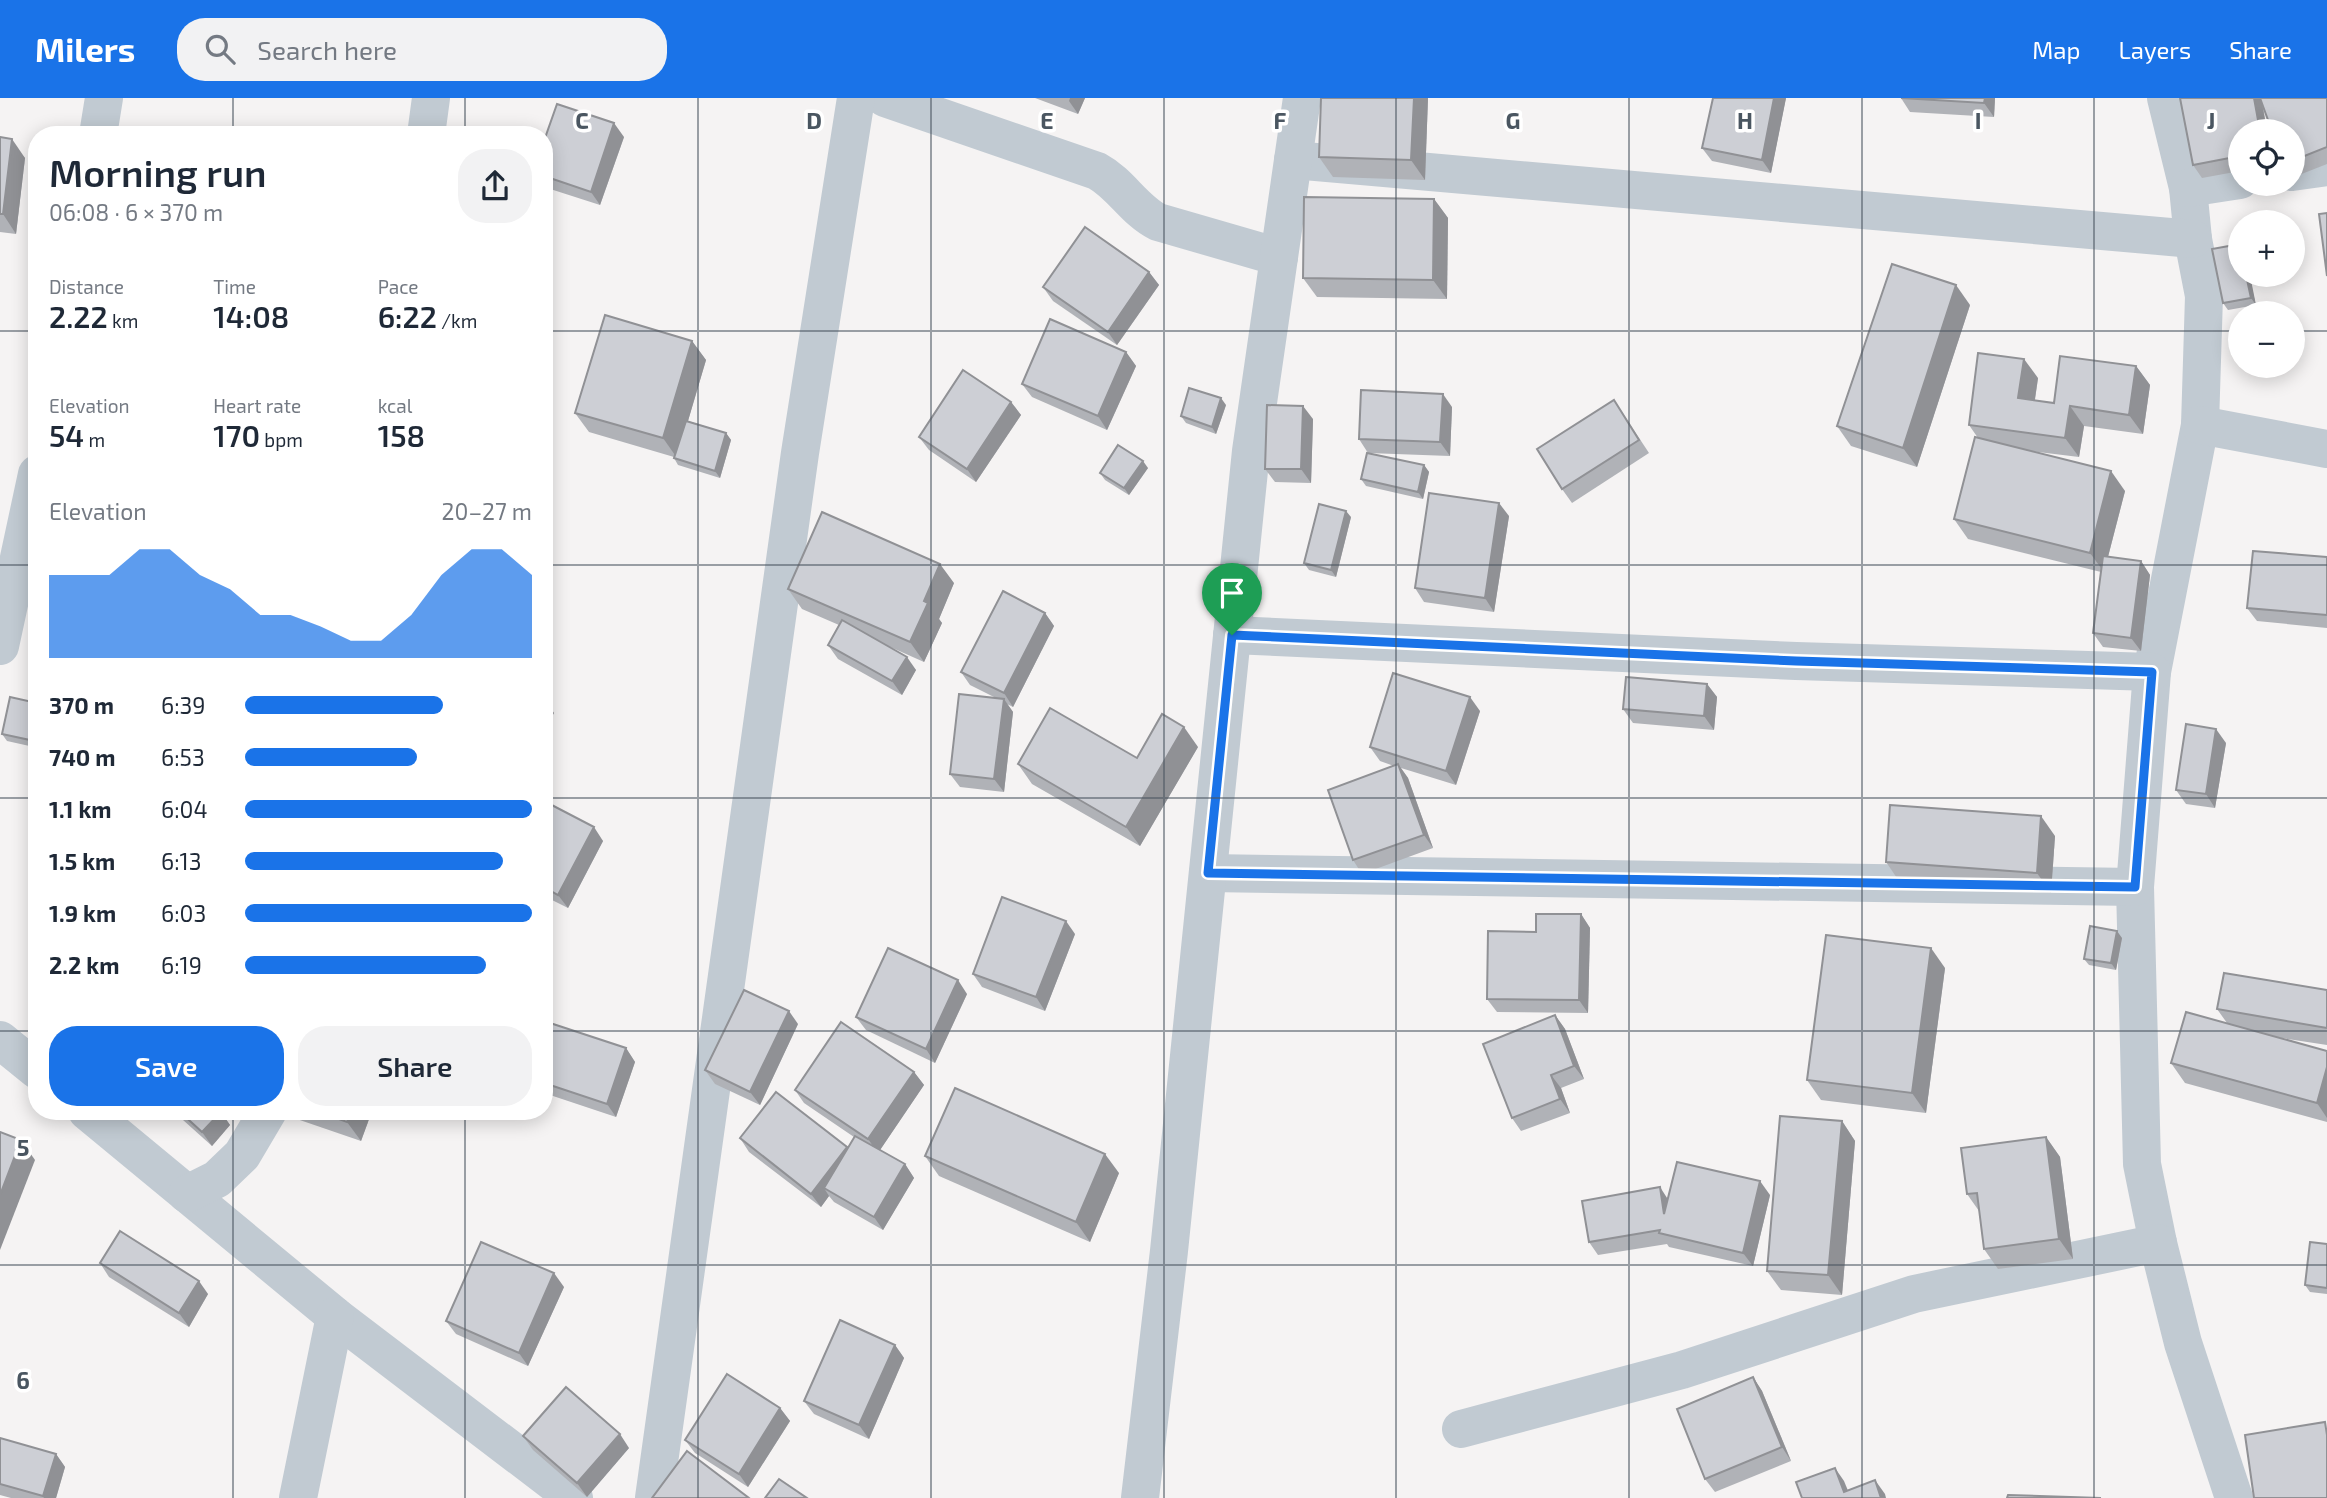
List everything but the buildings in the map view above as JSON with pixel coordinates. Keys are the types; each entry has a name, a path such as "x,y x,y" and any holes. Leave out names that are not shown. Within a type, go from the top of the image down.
{"street":[{"path":"99,126 104,98"},
{"path":"427,126 431,98"},
{"path":"654,1498 800,453 856,98"},
{"path":"885,98 1097,171 1111,179 1146,216 1158,222 1279,257"},
{"path":"1140,1498 1169,1251 1251,451 1302,98"},
{"path":"2166,98 2188,188 2193,239 2204,296 2200,425 2152,672 2135,887 2142,1164 2183,1343 2234,1498"},
{"path":"1293,160 2193,239"},
{"path":"2305,171 2327,167"},
{"path":"2188,188 2228,182"},
{"path":"2200,425 2327,449"},
{"path":"0,646 28,516"},
{"path":"1232,635 1796,661 2152,672"},
{"path":"1208,873 2135,887"},
{"path":"0,1040 28,1063"},
{"path":"98,1120 335,1316 574,1498"},
{"path":"187,1194 217,1179 242,1155 263,1120"},
{"path":"1461,1429 1682,1370 1914,1294 2158,1243"},
{"path":"298,1498 335,1316"}],"route":[{"path":"1232,635 1796,661 2152,672 2135,887 1208,873 1232,635"}]}
